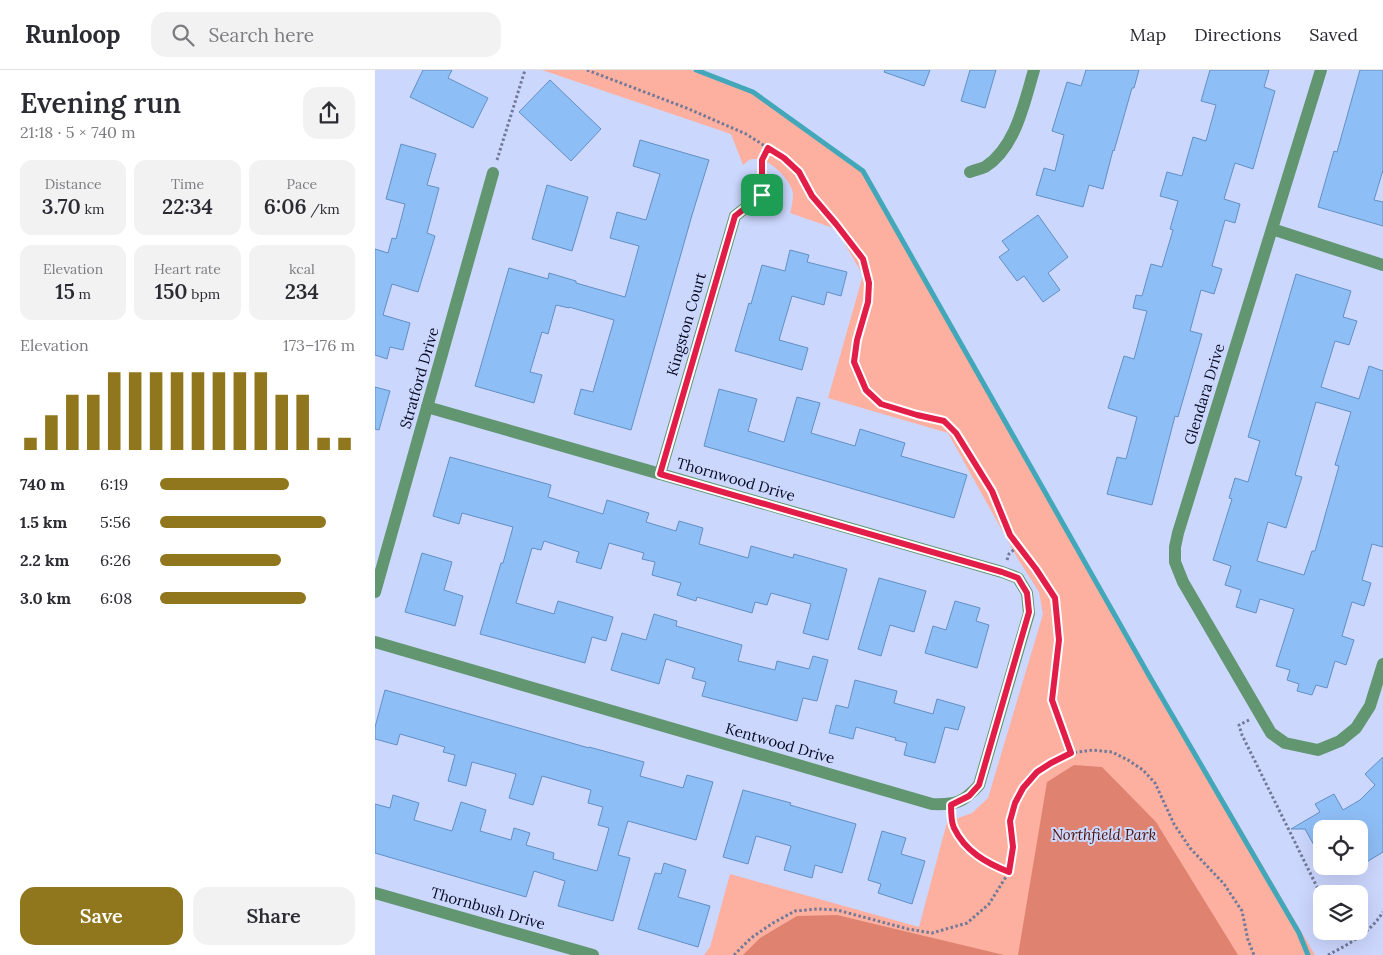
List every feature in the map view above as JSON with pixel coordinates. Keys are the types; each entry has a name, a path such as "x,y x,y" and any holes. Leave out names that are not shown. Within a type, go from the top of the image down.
{"street":[{"path":"970,172 985,167 1010,140 1019,121 1034,70"},
{"name":"Glendara Drive","path":"1321,70 1175,546 1175,562 1183,582 1271,733 1285,743 1318,750 1340,742 1356,728 1370,706 1383,664"},
{"name":"Stratford Drive","path":"375,592 493,173"},
{"name":"Kingston Court","path":"660,474 735,216 762,195"},
{"path":"1272,229 1383,265"},
{"name":"Thornwood Drive","path":"427,407 1018,578 1027,593 1029,612 979,785 969,796 951,805"},
{"name":"Kentwood Drive","path":"375,642 932,804 951,805"},
{"name":"Thornbush Drive","path":"375,893 593,955"}],"path":[{"path":"493,173 525,70"},
{"path":"587,70 689,109 746,134 784,158 799,172 812,196 863,259 869,283 868,302 857,340 854,362 866,390 881,404 944,421 956,433 992,491 1010,535 1055,598 1059,640 1052,700 1071,753"},
{"path":"762,195 762,160 768,148"},
{"path":"1260,713 1239,725 1242,735 1317,885"},
{"path":"734,955 751,938 795,911 837,910 932,934 967,923 989,904 1009,872 1013,847 1010,821 1015,803 1023,788 1037,772 1051,763 1071,753 1093,750 1111,752 1127,760 1143,770 1155,783 1174,824 1190,848 1224,884 1242,911 1247,940 1255,955"},
{"path":"951,805 953,827 963,842 975,854 993,866 1009,872"},
{"path":"1368,929 1383,912"},
{"path":"1327,955 1356,940"}],"green space":[{"name":"Northfield Park","path":"542,70 691,70 753,92 863,171 1063,525 1315,955 704,955 710,947 730,874 919,927 947,822 972,813 988,798 1043,614 1039,592 1018,559 948,433 828,398 863,275 836,229 790,213 793,193 782,174 770,164 756,159 749,160 743,165 731,134"},
{"path":"1074,765 1102,767 1156,822 1238,955 1018,955 1047,782"},
{"path":"837,915 1004,955 743,955 760,938 797,916"}],"building":[{"path":"423,70 452,70 448,78 488,98 473,128 410,97"},
{"path":"885,70 930,70 924,86 884,72"},
{"path":"970,70 996,70 985,108 961,101"},
{"path":"1086,70 1139,70 1113,150 1103,189 1089,185 1083,207 1036,195 1044,168 1055,171 1064,135 1052,131 1067,82 1081,86"},
{"path":"1210,70 1269,70 1264,87 1275,91 1253,169 1235,163 1224,199 1240,204 1235,223 1225,220 1212,266 1222,269 1214,294 1201,290 1190,331 1202,334 1178,417 1175,416 1152,505 1107,494 1117,457 1126,459 1137,417 1108,408 1124,356 1134,359 1147,311 1133,308 1136,295 1142,296 1151,264 1162,267 1173,230 1170,229 1178,201 1160,196 1167,172 1182,176 1193,137 1206,141 1216,105 1201,101"},
{"path":"1360,70 1383,70 1383,170 1374,200 1383,202 1383,226 1318,207 1334,151 1337,152"},
{"path":"550,80 601,129 571,161 519,112"},
{"path":"640,140 709,160 631,430 574,414 581,389 593,392 614,320 569,307 556,305 548,334 542,332 530,372 542,375 534,403 475,386 509,268 548,279 549,273 625,297 639,246 610,238 617,212 646,220 660,174 633,166"},
{"path":"401,144 436,154 427,185 439,188 427,233 435,236 418,292 392,284 383,315 410,323 403,350 390,347 387,359 375,355 375,249 388,253 392,238 396,239 405,204 386,199"},
{"path":"547,185 588,197 572,251 532,239"},
{"path":"1038,215 1068,257 1048,273 1060,290 1043,302 1024,276 1017,281 999,257 1009,250 1002,241"},
{"path":"790,250 809,255 807,262 847,272 841,296 827,292 824,305 792,296 779,340 808,348 802,370 735,351 762,265 785,271"},
{"path":"1296,274 1351,291 1343,317 1357,321 1349,345 1335,341 1321,387 1359,399 1369,366 1383,371 1383,547 1372,544 1362,580 1371,583 1364,606 1352,602 1342,636 1354,640 1346,665 1335,661 1327,688 1316,685 1312,695 1297,691 1299,684 1287,680 1290,670 1276,666 1294,609 1260,599 1256,613 1236,607 1241,590 1225,585 1231,566 1213,560 1232,499 1229,498 1235,478 1248,482 1260,441 1248,437","holes":["1316,402 1351,412 1335,465 1339,466 1315,551 1312,551 1304,575 1257,561 1268,522 1286,528 1302,477 1295,475"]},
{"path":"375,387 390,391 379,430 375,429"},
{"path":"719,389 757,399 748,431 784,442 797,397 820,403 811,433 855,446 860,429 905,443 901,456 967,475 954,518 704,446"},
{"path":"450,457 551,485 548,497 603,514 607,500 649,513 646,522 676,531 679,521 703,528 699,544 748,558 751,546 793,558 794,554 847,569 828,640 803,633 811,604 771,593 767,605 755,602 752,613 697,597 696,601 677,595 681,583 652,575 655,562 642,559 644,553 609,543 601,569 576,562 579,552 544,541 541,550 532,548 516,603 554,614 558,601 613,617 606,641 592,637 585,663 480,634 513,527 462,513 459,524 433,516"},
{"path":"422,553 452,562 444,590 463,596 455,626 405,612"},
{"path":"879,578 926,591 914,632 890,625 881,656 858,649"},
{"path":"955,601 980,608 976,621 989,625 977,668 925,653 933,626 946,630"},
{"path":"654,614 677,621 676,626 742,645 738,661 775,670 777,661 809,669 813,656 828,660 817,701 803,698 797,721 702,696 706,682 692,678 695,668 666,659 659,684 611,670 622,633 646,640"},
{"path":"855,680 897,691 894,703 933,714 937,699 965,707 958,730 945,727 935,763 904,755 907,743 895,740 896,738 856,727 853,739 829,733 836,705 848,708"},
{"path":"385,690 644,762 640,776 683,788 687,775 713,782 696,840 628,821 618,855 630,858 613,921 558,906 565,881 534,871 526,897 375,853 375,804 390,808 393,795 419,803 414,820 452,831 461,802 486,810 480,831 511,840 514,828 530,833 526,845 554,853 553,859 597,871 609,828 598,825 603,807 588,803 591,790 542,776 533,805 509,798 516,774 472,762 466,786 448,781 455,755 443,752 445,747 400,734 397,745 375,739 375,727"},
{"path":"1383,757 1383,852 1368,861 1368,820 1313,820 1313,844 1305,829 1291,829 1320,812 1315,804 1334,794 1343,810 1360,800 1375,785 1365,774"},
{"path":"743,790 856,824 842,873 815,865 812,878 784,870 791,846 756,836 748,864 723,857"},
{"path":"882,831 906,838 901,854 925,861 912,904 878,893 881,884 868,880"},
{"path":"664,863 686,870 678,897 710,906 698,947 638,929 655,873 661,874"}],"waterway":[{"path":"696,70 753,92 863,171 1151,679 1299,933 1308,955"}],"route":[{"path":"768,148 784,158 799,172 812,196 863,259 869,283 868,302 857,340 854,362 866,390 881,404 944,421 956,433 992,491 1010,535 1055,598 1059,640 1052,700 1071,753 1037,772 1023,788 1015,803 1010,821 1013,847 1009,872 993,866 975,854 963,842 953,827 951,805 969,796 979,785 1029,612 1027,593 1018,578 660,474 735,216 762,195 762,160 768,148"}]}
